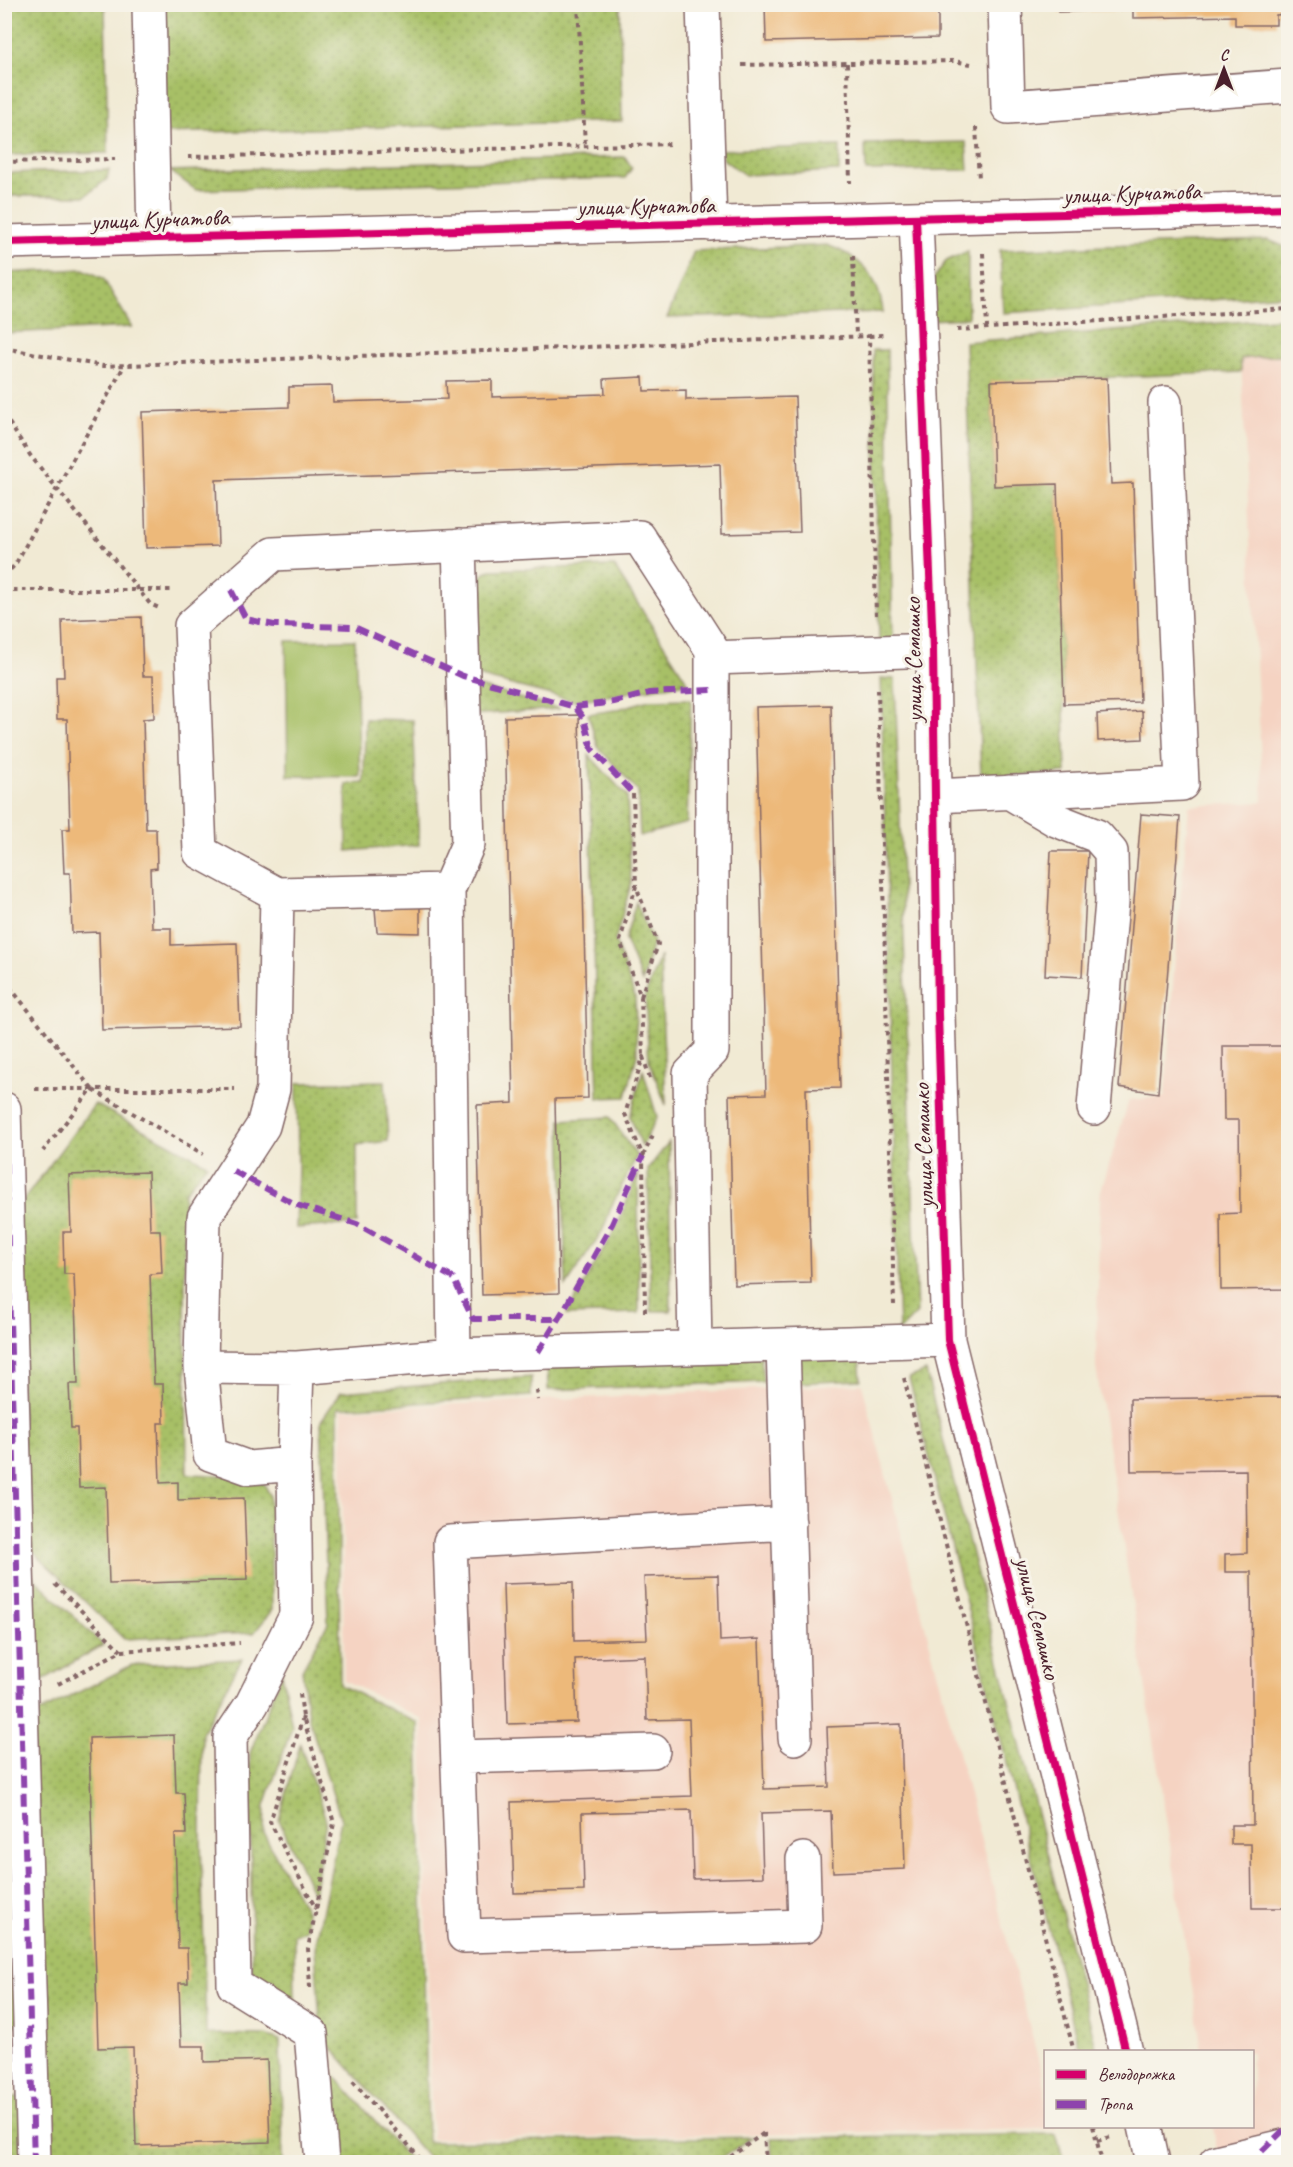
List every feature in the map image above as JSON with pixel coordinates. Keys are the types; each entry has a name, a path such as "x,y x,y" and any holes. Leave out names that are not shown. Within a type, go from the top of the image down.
{"street":[{"path":"149,4 154,238"},
{"path":"703,4 710,224"},
{"path":"1005,4 1008,107 1288,86"},
{"name":"улица Курчатова","path":"4,242 1288,208"},
{"name":"улица Семашко","path":"916,218 933,650 938,1014 948,1341 1125,2050"},
{"path":"935,796 1182,784 1165,403"},
{"path":"448,890 277,894 200,852 191,626 273,554 639,537 712,650 712,1052 690,1074 695,1347"},
{"path":"454,1355 448,890 468,844 459,545"},
{"path":"712,658 933,650"},
{"path":"1009,792 1056,820 1097,836 1111,852 1112,902 1094,1108"},
{"path":"277,894 273,1089 263,1126 204,1216 201,1367 210,1454 249,1468 294,1464"},
{"path":"15,1099 17,1546 34,2163"},
{"path":"201,1367 297,1368 454,1355 948,1341"},
{"path":"783,1346 795,1738"},
{"path":"297,1368 294,1464 296,1616 252,1704 230,1737 234,1985 311,2032 322,2163"},
{"path":"789,1523 450,1542 464,1936 804,1926 803,1859"},
{"path":"458,1757 653,1751"},
{"path":"1145,2128 1154,2163"},
{"path":"1216,2163 1288,2145"}],"path":[{"path":"578,4 585,146"},
{"path":"847,63 856,336"},
{"path":"976,122 987,327"},
{"path":"4,162 708,143"},
{"path":"4,348 103,366 869,336 1288,309"},
{"path":"869,336 895,1342 1073,2050"},
{"path":"4,576 15,565 124,365"},
{"path":"4,415 30,455 150,604 191,626"},
{"path":"4,590 231,590"},
{"path":"633,794 636,886 620,941 641,997 643,1057 653,1086"},
{"path":"636,886 658,944 641,997"},
{"path":"4,980 92,1089 233,1172"},
{"path":"643,1057 625,1114 643,1156 646,1349"},
{"path":"42,1152 92,1089"},
{"path":"15,1099 92,1089 273,1089"},
{"path":"643,1156 658,1125"},
{"path":"17,1546 122,1651"},
{"path":"21,1703 122,1651 283,1643"},
{"path":"300,1693 303,1717 334,1823 308,1948 311,2032 423,2163"},
{"path":"303,1717 270,1822 316,1910"},
{"path":"1093,2128 1102,2163"},
{"path":"723,2163 764,2133 766,2163"}],"shaded area":[{"path":"1288,354 1288,2162 1219,2162 1213,2128 1254,2128 1254,2050 1202,2050 1096,1367 1100,1194 1129,1100 1165,1097 1189,806 1263,802 1241,359"},
{"path":"862,1384 1044,2082 1044,2128 1057,2129 432,2139 422,1719 344,1680 342,1410"}],"green space":[{"path":"4,5 105,5 108,153 5,155"},
{"path":"161,5 620,5 622,121 164,133"},
{"path":"966,142 968,170 866,171 865,144"},
{"path":"840,146 839,171 745,175 724,160 720,150"},
{"path":"625,157 632,168 625,178 196,190 170,171"},
{"path":"109,170 107,179 85,196 5,196 5,173"},
{"path":"1268,240 1288,248 1288,295 1003,313 1000,250"},
{"path":"827,245 849,255 866,269 877,288 883,312 667,318 694,251"},
{"path":"968,251 968,318 928,320 932,281 946,261"},
{"path":"83,269 103,278 132,327 5,333 5,273"},
{"path":"1288,318 1288,354 1241,359 1241,372 991,382 994,486 1057,484 1066,773 981,777 965,342"},
{"path":"873,350 887,350 893,641 879,641"},
{"path":"614,566 688,683 575,701 469,674 475,580 490,570"},
{"path":"355,640 360,777 288,776 286,641"},
{"path":"881,678 895,679 917,1313 899,1331"},
{"path":"469,684 560,709 470,715"},
{"path":"691,699 687,823 640,836 638,791 598,747 588,714 615,710 649,700"},
{"path":"365,719 413,720 419,845 347,851 346,784 364,783"},
{"path":"589,755 627,796 631,884 615,941 635,997 637,1055 626,1097 598,1098"},
{"path":"636,902 653,942 642,982 625,940"},
{"path":"660,956 666,1105 649,1061 645,996"},
{"path":"643,1070 657,1117 642,1146 630,1117"},
{"path":"385,1081 388,1141 357,1145 357,1224 296,1228 297,1083"},
{"path":"95,1104 207,1164 184,1193 187,1474 246,1476 262,1480 270,1495 272,1610 254,1633 124,1639 25,1544 17,1209"},
{"path":"610,1117 637,1156 612,1205 603,1230 566,1286 561,1120"},
{"path":"669,1142 671,1311 651,1311 648,1169"},
{"path":"638,1173 639,1313 566,1315 617,1226"},
{"path":"859,1354 861,1380 795,1383 795,1356"},
{"path":"761,1356 763,1382 548,1390 547,1362"},
{"path":"926,1371 1097,2050 1080,2050 909,1378"},
{"path":"531,1377 531,1396 338,1408 340,1685 418,1723 428,2142 753,2137 715,2162 432,2162 321,2036 315,1948 341,1820 308,1716 302,1670 328,1623 321,1421 341,1392"},
{"path":"25,1569 103,1645 31,1687"},
{"path":"242,1659 202,1733 201,1839 206,2034 265,2035 280,2040 283,2162 45,2162 32,1716 132,1665"},
{"path":"282,1673 292,1727 265,1805 264,1834 306,1911 306,1930 294,1935 295,1999 252,1977 250,1753"},
{"path":"300,1744 326,1820 314,1896 279,1820"},
{"path":"4,1884 21,1884 25,2025 5,2025"},
{"path":"324,2064 412,2162 331,2162"},
{"path":"4,2097 26,2097 29,2162 5,2162"},
{"path":"1056,2134 1064,2162 772,2162 771,2138"}],"building":[{"path":"765,4 938,4 938,38 766,42"},
{"path":"1057,4 1288,4 1288,14 1276,15 1276,25 1235,25 1235,16 1133,18 1133,10 1058,12"},
{"path":"643,377 644,391 686,390 686,400 795,397 800,532 722,534 720,464 216,480 218,546 146,548 142,412 289,407 289,387 332,386 333,402 447,399 446,381 492,380 492,397 605,394 604,379"},
{"path":"1107,378 1111,484 1133,483 1140,702 1064,704 1057,484 994,486 991,381"},
{"path":"141,617 143,676 153,676 154,718 143,719 146,829 156,829 157,868 150,869 152,928 171,928 171,945 237,943 240,1026 102,1030 99,932 72,933 70,873 64,873 62,829 70,829 67,719 57,719 56,677 64,677 62,620"},
{"path":"831,705 840,1088 806,1089 811,1283 734,1285 729,1095 766,1094 756,707"},
{"path":"1142,711 1143,739 1098,741 1097,714"},
{"path":"579,715 588,1098 555,1099 559,1293 482,1295 477,1105 513,1103 505,717"},
{"path":"1141,814 1180,817 1158,1093 1119,1087"},
{"path":"1051,851 1088,851 1082,977 1045,975"},
{"path":"420,896 420,933 377,932 374,897"},
{"path":"1223,1046 1288,1046 1288,1289 1221,1290 1220,1214 1240,1213 1239,1120 1224,1120"},
{"path":"148,1172 150,1230 160,1230 162,1273 150,1274 154,1384 163,1384 164,1423 158,1423 160,1483 178,1482 178,1500 244,1498 247,1580 109,1584 106,1487 79,1488 77,1428 71,1428 69,1384 78,1384 74,1274 64,1274 63,1232 71,1232 69,1175"},
{"path":"1288,1397 1288,1908 1252,1908 1251,1844 1231,1844 1231,1825 1253,1825 1251,1572 1225,1572 1225,1554 1247,1553 1246,1470 1131,1471 1130,1399"},
{"path":"718,1575 720,1641 759,1639 764,1789 829,1787 827,1727 901,1724 905,1869 833,1872 831,1811 761,1813 763,1877 693,1879 691,1810 582,1813 584,1891 514,1893 511,1802 692,1796 689,1719 647,1720 645,1656 575,1659 577,1722 507,1724 503,1584 573,1582 574,1641 647,1639 644,1577"},
{"path":"174,1735 176,1793 184,1793 186,1834 175,1834 178,1948 187,1948 188,1983 179,1983 181,2046 204,2046 204,2062 267,2060 270,2142 136,2146 133,2047 98,2048 89,1738"}],"marked path":[{"path":"231,590 246,619 274,625 354,627 463,676 575,707 584,719 592,749 633,794"},
{"path":"575,707 614,702 649,693 712,690"},
{"path":"4,1109 34,2162"},
{"path":"538,1352 612,1224 643,1156"},
{"path":"233,1171 297,1205 357,1224 453,1278 473,1319 559,1319"},
{"path":"1262,2151 1288,2126"}],"cycle path":[{"path":"4,242 1288,208"},
{"path":"916,218 933,650 938,1014 948,1340 1126,2050"}]}
